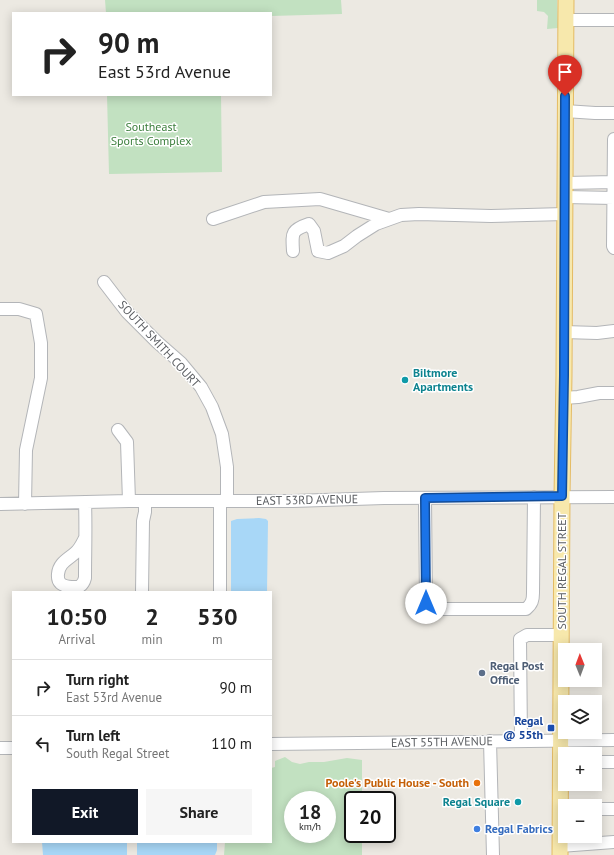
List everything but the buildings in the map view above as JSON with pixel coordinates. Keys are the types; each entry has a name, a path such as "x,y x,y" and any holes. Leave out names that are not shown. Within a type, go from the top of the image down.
{"main road":[{"name":"SOUTH REGAL STREET","path":"562,747 566,0"}],"street":[{"path":"566,20 614,20"},
{"path":"565,110 614,113"},
{"path":"614,139 614,248"},
{"path":"565,190 613,183"},
{"path":"565,190 614,198"},
{"path":"213,219 264,202 320,198 389,219"},
{"path":"293,251 292,236 297,228 309,224 314,231 318,251 328,253 344,246 376,224 402,215 491,216 564,214"},
{"name":"SOUTH SMITH COURT","path":"104,282 128,312 157,342 181,363 201,387 212,408 222,434 227,467 223,501 220,591"},
{"path":"0,309 19,308 36,314 41,343 41,378 26,450 25,504"},
{"path":"564,332 597,333 614,331"},
{"path":"563,398 599,393 614,393"},
{"path":"118,430 127,442 129,501"},
{"name":"EAST 53RD AVENUE","path":"0,504 562,496 614,497"},
{"path":"425,498 426,603 428,607 431,609 518,609 530,606 533,599 534,497"},
{"path":"142,591 143,521 145,501"},
{"path":"84,502 85,538"},
{"path":"520,741 520,639 527,635 562,635"},
{"name":"EAST 55TH AVENUE","path":"272,744 614,740"},
{"path":"490,741 493,855"},
{"path":"0,748 12,748"},
{"path":"602,762 614,762"},
{"path":"602,809 614,809"},
{"path":"560,851 614,842"}],"green space":[{"path":"105,0 341,0 342,14 272,16 272,12 106,12"},
{"path":"537,0 557,0 558,28 547,29 548,16 544,12 537,11"},
{"name":"Southeast Sports Complex","path":"107,96 221,96 222,172 109,174"},
{"path":"285,757 292,762 300,764 347,758 362,760 362,791 344,791 344,843 362,843 362,855 224,855 225,843 272,843 272,768 275,767 275,761"}],"water":[{"path":"259,518 266,519 268,521 267,591 231,591 231,521 237,519"},
{"path":"42,843 127,843 127,855 43,855"},
{"path":"137,843 217,843 215,855 137,855"}],"place":[{"name":"Biltmore Apartments","path":"405,380"},
{"name":"Regal Post Office","path":"482,673"},
{"name":"Regal @ 55th","path":"551,728"},
{"name":"Poole's Public House - South","path":"477,783"},
{"name":"Regal Square","path":"518,802"},
{"name":"Regal Fabrics","path":"477,829"}],"route":[{"path":"426,603 425,498 562,496 565,96"}]}
